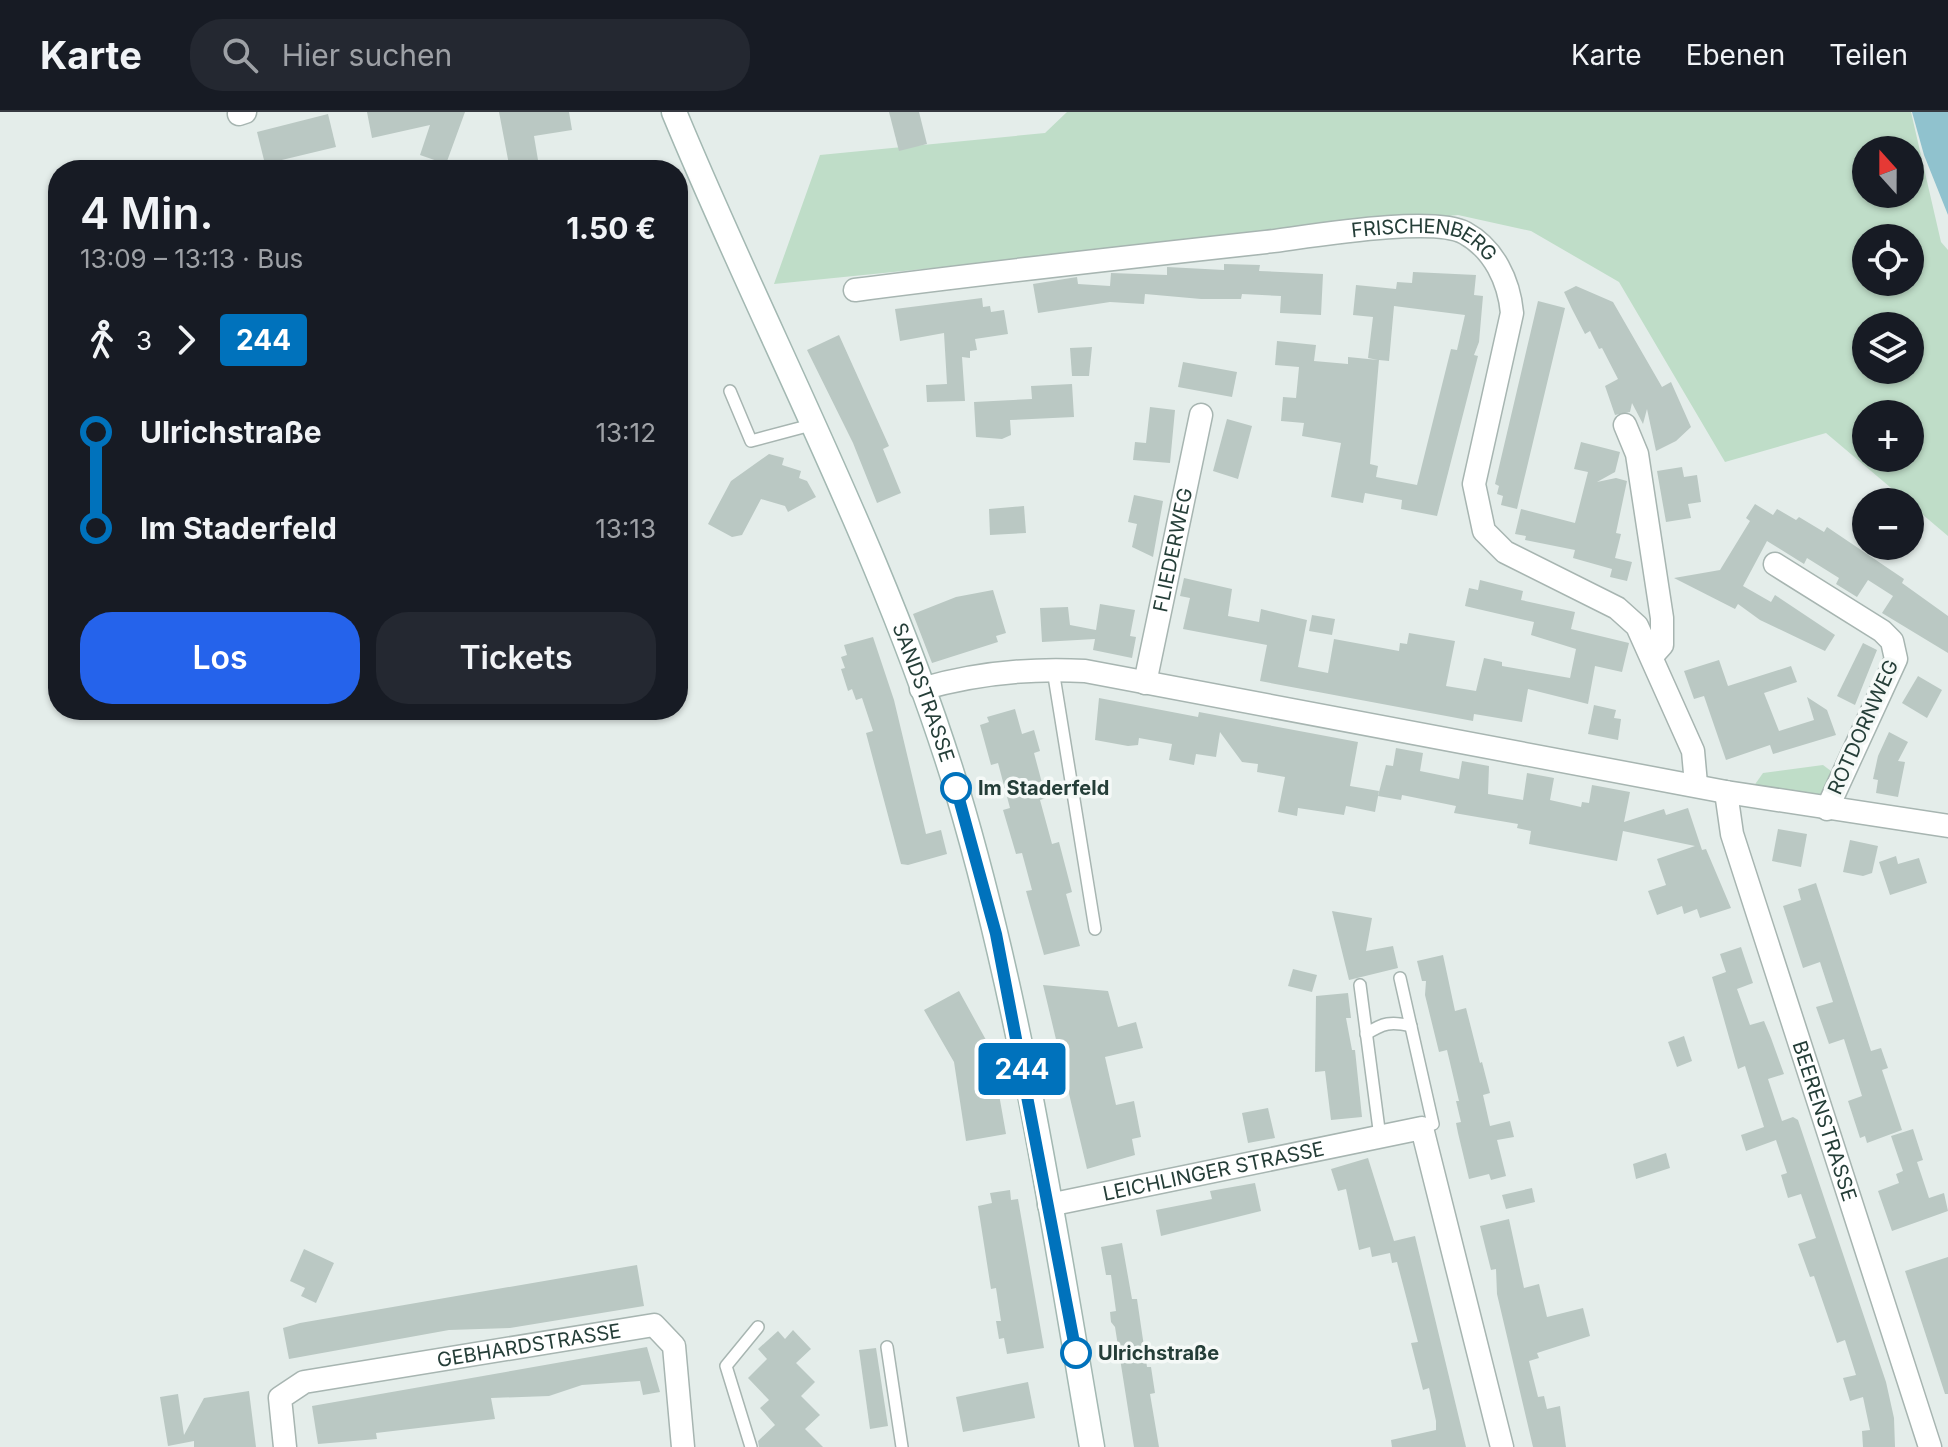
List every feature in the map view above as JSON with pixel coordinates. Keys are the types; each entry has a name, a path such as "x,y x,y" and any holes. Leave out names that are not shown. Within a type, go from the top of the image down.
{"street":[{"name":"SANDSTRASSE","path":"674,112 883,586 956,788 996,934 1092,1447"},
{"name":"FRISCHENBERG","path":"855,290 1341,233 1430,225 1463,231 1497,264 1508,287 1512,313 1474,484 1484,531 1505,552 1617,608 1637,626 1653,655 1693,751 1696,784"},
{"name":"FLIEDERWEG","path":"1145,683 1201,415"},
{"path":"1625,425 1637,454 1662,618 1662,645 1653,655"},
{"name":"ROTDORNWEG","path":"1775,564 1882,631 1896,651 1896,659 1827,809"},
{"path":"921,689 951,681 1053,669 1085,671 1726,792 1948,826"},
{"name":"BEERENSTRASSE","path":"1726,792 1732,834 1930,1447"},
{"path":"1422,1128 1502,1447"},
{"name":"LEICHLINGER STRASSE","path":"1049,1205 1422,1128"},
{"name":"GEBHARDSTRASSE","path":"285,1447 280,1398 304,1382 654,1325 674,1346 683,1447"}],"lane":[{"path":"730,391 751,441 811,425"},
{"path":"1053,669 1095,929"},
{"path":"1400,978 1433,1124 1422,1128"},
{"path":"1360,985 1380,1137"},
{"path":"1366,1034 1382,1023 1394,1021 1411,1026"},
{"path":"751,1447 726,1366 758,1327"},
{"path":"887,1347 902,1447"}],"green space":[{"path":"1067,112 1911,112 1917,136 1852,136 1852,208 1924,208 1924,168 1941,242 1948,250 1948,536 1924,516 1924,488 1891,488 1872,472 1924,472 1924,400 1852,400 1852,455 1826,433 1725,462 1619,282 1531,231 1458,215 774,284 820,155 1045,133"},
{"path":"1823,765 1835,774 1819,801 1751,790 1763,773"}],"water":[{"path":"1912,112 1948,112 1948,215 1924,155 1924,136 1919,136"}],"building":[{"path":"367,112 465,112 447,160 420,155 430,125 372,138"},
{"path":"499,112 569,112 572,130 534,136 538,160 508,160"},
{"path":"889,112 919,112 927,144 899,151"},
{"path":"328,114 336,147 282,160 264,160 257,132"},
{"path":"1224,264 1260,265 1259,271 1323,274 1321,315 1280,313 1281,296 1242,294 1241,299 1201,299 1145,294 1144,304 1110,302 1038,313 1033,284 1077,277 1078,284 1110,286 1111,273 1167,275 1167,267 1224,270"},
{"path":"1413,272 1476,275 1474,295 1483,296 1479,342 1474,355 1478,356 1437,516 1401,509 1402,500 1365,493 1363,503 1331,497 1341,443 1302,436 1304,423 1281,421 1283,397 1296,398 1299,367 1275,365 1277,341 1316,345 1314,361 1348,364 1348,357 1378,360 1368,358 1373,317 1353,315 1356,285 1396,289 1397,282 1412,283","holes":["1394,306 1465,315 1457,350 1451,349 1417,485 1376,477 1378,466 1370,464 1379,360 1389,361"]},
{"path":"1576,286 1613,302 1662,387 1671,382 1691,427 1676,441 1656,451 1647,409 1643,424 1632,403 1630,412 1615,415 1605,386 1618,379 1590,331 1585,334 1564,292"},
{"path":"982,298 983,307 990,306 991,312 1004,310 1008,334 975,339 977,350 970,351 970,358 962,357 965,401 927,402 926,385 947,384 944,333 900,341 895,309"},
{"path":"1538,301 1565,308 1517,509 1501,505 1503,496 1497,494 1499,486 1495,484"},
{"path":"839,335 889,446 883,449 901,493 877,503 853,443 807,350"},
{"path":"1092,347 1089,376 1072,376 1070,348"},
{"path":"1183,362 1237,372 1232,397 1178,387"},
{"path":"1072,384 1074,417 1010,420 1011,435 1002,439 976,437 974,402 1032,399 1031,386"},
{"path":"1150,407 1175,410 1170,463 1133,460 1135,442 1146,443"},
{"path":"1227,419 1252,426 1238,479 1213,471"},
{"path":"1581,442 1620,452 1615,472 1597,482 1616,478 1627,481 1616,533 1621,534 1615,558 1632,562 1627,581 1610,577 1612,569 1573,558 1575,550 1525,540 1526,536 1515,534 1521,509 1575,523 1588,472 1574,469"},
{"path":"769,454 784,458 782,465 801,471 799,478 807,481 816,497 788,512 785,506 761,499 742,535 732,537 708,524 731,481"},
{"path":"1682,467 1684,477 1697,475 1701,502 1688,504 1691,518 1666,522 1657,471"},
{"path":"1134,495 1163,501 1153,557 1132,547 1137,524 1128,522"},
{"path":"1755,504 1773,515 1777,509 1796,520 1799,517 1824,532 1827,527 1852,544 1852,560 1876,560 1948,616 1948,653 1882,613 1893,596 1868,580 1857,597 1836,584 1839,578 1807,558 1804,564 1767,541 1743,586 1771,602 1775,595 1835,635 1825,651 1760,620 1738,604 1735,609 1674,578 1720,570 1750,521 1746,518"},
{"path":"1024,506 1026,533 990,535 989,509"},
{"path":"1184,578 1232,589 1228,616 1259,622 1261,609 1307,620 1298,667 1328,673 1334,639 1399,651 1400,643 1407,644 1409,633 1455,641 1446,686 1476,691 1484,658 1502,662 1502,666 1570,678 1576,649 1531,635 1534,622 1465,606 1469,588 1478,590 1480,580 1523,591 1521,600 1575,612 1571,629 1629,643 1622,672 1595,666 1588,704 1528,689 1522,722 1474,714 1473,721 1260,681 1267,645 1183,629 1190,598 1180,596"},
{"path":"993,590 1006,633 996,636 998,642 932,663 913,614 956,597"},
{"path":"1100,604 1135,610 1130,636 1136,637 1132,658 1093,650 1095,639 1042,642 1040,608 1068,607 1070,625 1096,630"},
{"path":"1312,615 1335,619 1332,635 1309,631"},
{"path":"873,637 894,700 926,834 941,830 947,854 908,865 901,864 866,733 873,731 862,698 856,700 852,689 848,691 841,669 845,668 841,657 847,655 844,645"},
{"path":"1863,643 1877,650 1855,705 1837,696"},
{"path":"1719,660 1728,686 1791,666 1797,682 1764,693 1779,731 1814,720 1807,697 1827,710 1836,735 1773,754 1770,745 1726,760 1704,696 1694,699 1684,671"},
{"path":"1918,676 1942,690 1927,718 1902,703"},
{"path":"1099,698 1198,717 1199,712 1358,742 1350,786 1379,791 1375,812 1346,806 1344,815 1298,808 1297,816 1278,812 1285,777 1257,772 1258,764 1242,762 1220,732 1216,757 1196,754 1194,765 1169,760 1172,744 1139,738 1138,745 1128,746 1095,740"},
{"path":"1594,705 1616,710 1614,718 1621,719 1618,740 1588,734"},
{"path":"1015,709 1022,734 1034,730 1040,751 1034,753 1046,798 1040,800 1052,844 1059,842 1072,892 1066,894 1080,946 1044,955 1026,891 1032,890 1022,853 1016,854 1003,810 1010,808 998,763 991,765 980,725 989,722 987,717"},
{"path":"1889,732 1908,742 1898,761 1905,762 1898,797 1876,793 1878,780 1873,779 1878,756"},
{"path":"1396,748 1423,753 1420,771 1459,779 1462,761 1489,766 1488,794 1523,800 1527,773 1554,778 1550,800 1581,807 1582,802 1589,803 1592,785 1630,792 1624,822 1664,809 1666,815 1688,808 1702,850 1706,849 1731,908 1700,918 1697,909 1684,914 1682,906 1657,915 1648,891 1666,885 1657,859 1695,846 1623,831 1617,861 1529,844 1531,831 1517,828 1518,824 1454,813 1456,806 1402,795 1401,800 1378,796 1386,765 1393,766"},
{"path":"1778,829 1807,834 1801,867 1772,861"},
{"path":"1850,840 1878,846 1872,873 1863,876 1843,872"},
{"path":"1896,856 1898,864 1919,858 1927,883 1890,895 1879,862"},
{"path":"1816,883 1871,1051 1881,1048 1888,1068 1882,1070 1902,1130 1867,1143 1865,1136 1860,1138 1848,1101 1862,1096 1844,1039 1829,1044 1816,1007 1833,1002 1820,962 1803,968 1783,906 1801,900 1798,889"},
{"path":"1332,911 1372,918 1366,951 1393,946 1398,968 1349,980"},
{"path":"1741,947 1753,983 1737,989 1750,1025 1764,1021 1784,1074 1768,1079 1782,1121 1793,1117 1798,1120 1886,1382 1894,1418 1895,1447 1863,1447 1862,1431 1870,1430 1863,1397 1850,1401 1843,1378 1856,1375 1845,1340 1837,1343 1814,1276 1810,1277 1798,1244 1816,1238 1801,1194 1788,1198 1781,1175 1787,1173 1776,1140 1746,1151 1741,1135 1764,1127 1745,1066 1738,1069 1712,977 1726,972 1720,954"},
{"path":"1443,955 1455,1011 1466,1008 1482,1062 1490,1093 1483,1095 1490,1126 1510,1121 1514,1137 1497,1140 1506,1176 1491,1180 1489,1174 1469,1179 1456,1123 1461,1122 1456,1101 1459,1101 1447,1050 1439,1052 1425,995 1426,981 1422,981 1417,961"},
{"path":"1293,969 1317,975 1312,992 1288,986"},
{"path":"1043,985 1108,991 1118,1027 1136,1022 1143,1048 1105,1057 1116,1105 1134,1101 1141,1137 1132,1139 1135,1155 1087,1169"},
{"path":"959,991 991,1049 1006,1134 966,1141 954,1062 924,1010"},
{"path":"1348,993 1351,1018 1346,1018 1352,1050 1355,1050 1362,1117 1331,1120 1325,1071 1315,1072 1316,996"},
{"path":"1684,1036 1692,1061 1677,1067 1668,1042"},
{"path":"1268,1108 1275,1138 1248,1143 1242,1113"},
{"path":"1913,1129 1923,1160 1917,1162 1929,1198 1944,1193 1948,1211 1892,1231 1878,1191 1899,1183 1896,1174 1903,1171 1891,1136"},
{"path":"1666,1153 1670,1168 1636,1179 1633,1164"},
{"path":"1368,1158 1394,1241 1415,1236 1466,1447 1392,1447 1391,1440 1436,1430 1436,1421 1429,1388 1423,1390 1411,1343 1418,1342 1397,1262 1392,1263 1390,1253 1372,1257 1370,1247 1359,1250 1346,1189 1338,1191 1331,1169"},
{"path":"1255,1183 1261,1211 1161,1236 1156,1210 1212,1199 1210,1191"},
{"path":"1532,1188 1535,1202 1506,1209 1502,1195"},
{"path":"1010,1190 1011,1200 1018,1199 1044,1348 1007,1354 1004,1338 999,1339 996,1321 1001,1321 996,1288 991,1289 978,1206 992,1203 990,1193"},
{"path":"1509,1219 1524,1288 1539,1284 1547,1317 1583,1308 1590,1336 1537,1353 1539,1358 1529,1361 1538,1397 1544,1396 1547,1409 1560,1406 1566,1447 1533,1447 1497,1294 1496,1269 1491,1270 1480,1226"},
{"path":"1122,1243 1132,1299 1137,1299 1147,1367 1151,1367 1155,1393 1150,1394 1159,1447 1134,1447 1115,1327 1111,1322 1110,1312 1116,1311 1111,1275 1106,1275 1101,1247"},
{"path":"304,1249 334,1263 316,1303 301,1296 305,1288 290,1281"},
{"path":"1948,1257 1948,1394 1945,1394 1905,1271"},
{"path":"637,1265 644,1306 510,1328 449,1330 289,1359 283,1328 300,1323"},
{"path":"793,1330 811,1349 796,1363 815,1382 801,1396 820,1415 805,1429 823,1447 759,1447 758,1441 775,1425 760,1408 769,1400 748,1378 767,1359 758,1349 778,1331 785,1339"},
{"path":"647,1347 660,1392 643,1395 640,1381 582,1385 549,1396 491,1398 495,1419 376,1433 377,1439 318,1444 312,1406"},
{"path":"876,1348 888,1426 870,1429 859,1350"},
{"path":"1028,1382 1035,1418 963,1432 956,1397"},
{"path":"249,1391 256,1447 194,1447 194,1441 168,1446 160,1397 178,1394 184,1435 204,1398"}],"bus line":[{"name":"244","path":"956,788 996,934 1076,1353"}],"place":[{"name":"Im Staderfeld","path":"956,788"},
{"name":"Ulrichstraße","path":"1076,1353"}]}
